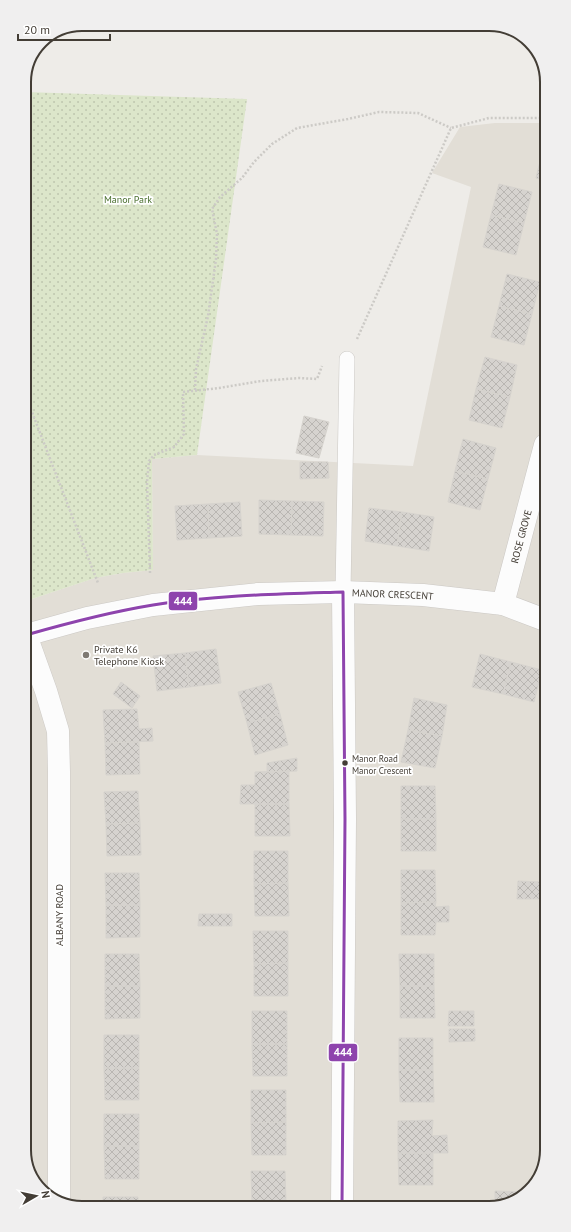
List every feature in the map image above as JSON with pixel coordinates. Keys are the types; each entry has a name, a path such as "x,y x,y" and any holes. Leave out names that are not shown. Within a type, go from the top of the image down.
{"street":[{"name":"ROSE GROVE","path":"503,604 540,464"},
{"name":"MANOR CRESCENT","path":"31,634 87,618 153,605 258,594 343,592 423,595 503,604 540,618"},
{"path":"342,1201 345,827 343,592"},
{"name":"ALBANY ROAD","path":"31,649 58,731 59,1195"}],"lane":[{"path":"343,592 347,359"}],"path":[{"path":"195,390 196,369 208,316 215,272 217,234 212,209 220,197 242,178 254,162 272,144 297,128 379,112 418,113 451,128 489,118 540,118"},
{"path":"347,359 451,128"},
{"path":"150,574 147,482 149,461 154,455 174,447 184,434 183,392 274,380 299,378 317,379 324,359"},
{"path":"31,410 98,583"}],"shaded area":[{"path":"495,123 540,123 540,1157 536,1170 527,1184 515,1194 499,1200 489,1201 79,1201 66,1198 56,1194 56,1176 38,1176 31,1157 31,599 95,578 153,570 152,459 197,455 413,466 471,187 432,173 460,127"}],"green space":[{"name":"Manor Park","path":"31,92 247,99 197,455 152,459 153,570 95,578 31,599"}],"building":[{"path":"540,162 540,179 536,178"},
{"path":"499,184 532,192 524,223 491,215"},
{"path":"491,215 524,223 516,255 483,247"},
{"path":"507,274 540,282 532,314 499,306"},
{"path":"499,306 532,314 524,345 491,337"},
{"path":"485,357 517,365 510,397 476,389"},
{"path":"476,389 510,397 502,428 469,420"},
{"path":"304,416 329,422 319,458 296,453"},
{"path":"463,439 496,448 488,479 455,471"},
{"path":"300,462 328,462 329,478 300,479"},
{"path":"455,471 488,479 480,510 448,502"},
{"path":"259,500 292,501 291,535 259,534"},
{"path":"292,501 324,502 323,536 291,535"},
{"path":"240,502 242,536 209,538 208,504"},
{"path":"208,504 209,538 177,540 175,506"},
{"path":"369,508 402,512 397,546 365,541"},
{"path":"402,512 434,517 429,551 397,546"},
{"path":"216,649 221,683 189,687 185,653"},
{"path":"185,653 189,687 157,691 153,656"},
{"path":"480,654 511,662 503,694 472,687"},
{"path":"511,662 540,669 540,678 534,702 503,694"},
{"path":"121,682 140,696 132,708 113,694"},
{"path":"271,683 280,714 247,723 238,692"},
{"path":"414,698 447,705 442,736 408,730"},
{"path":"137,709 139,729 152,728 153,741 105,743 103,710"},
{"path":"280,714 288,745 255,755 247,723"},
{"path":"408,730 442,736 435,768 401,762"},
{"path":"139,742 140,774 106,775 105,743"},
{"path":"297,758 297,771 267,772 267,763"},
{"path":"289,771 289,804 240,804 241,785 255,785 255,772"},
{"path":"401,786 435,786 436,819 401,819"},
{"path":"138,791 140,823 106,824 104,792"},
{"path":"255,804 289,804 290,836 255,836"},
{"path":"401,819 436,819 436,851 401,851"},
{"path":"140,823 141,855 107,856 106,824"},
{"path":"254,851 288,851 288,883 254,884"},
{"path":"401,870 435,870 436,902 401,903"},
{"path":"105,873 139,873 140,905 106,905"},
{"path":"518,881 540,882 540,899 517,899"},
{"path":"288,883 289,916 255,916 254,884"},
{"path":"436,902 435,907 449,906 449,922 436,922 435,935 401,935 401,903"},
{"path":"106,905 140,905 140,937 106,938"},
{"path":"199,914 232,914 232,926 198,926"},
{"path":"253,931 288,931 288,963 254,964"},
{"path":"105,954 139,954 140,986 105,986"},
{"path":"399,954 434,954 434,986 400,986"},
{"path":"288,963 288,996 254,996 254,964"},
{"path":"105,986 140,986 140,1018 105,1019"},
{"path":"400,986 434,986 435,1018 400,1018"},
{"path":"252,1011 287,1011 287,1044 252,1044"},
{"path":"449,1011 474,1011 474,1026 448,1026"},
{"path":"449,1029 475,1029 475,1041 449,1042"},
{"path":"104,1035 139,1035 139,1068 104,1068"},
{"path":"399,1038 433,1038 433,1070 399,1070"},
{"path":"252,1044 287,1044 287,1076 253,1076"},
{"path":"104,1068 139,1068 139,1100 105,1100"},
{"path":"399,1070 433,1070 434,1102 400,1102"},
{"path":"251,1090 286,1090 286,1122 251,1123"},
{"path":"104,1114 139,1114 139,1146 104,1146"},
{"path":"433,1120 432,1136 447,1135 448,1153 398,1153 398,1121"},
{"path":"286,1122 286,1155 252,1155 251,1123"},
{"path":"104,1146 139,1146 139,1179 105,1179"},
{"path":"398,1153 433,1153 433,1185 399,1185"},
{"path":"251,1171 285,1171 286,1201 252,1201"},
{"path":"495,1191 518,1192 505,1198 495,1200"},
{"path":"103,1197 138,1197 138,1201 103,1201"}],"transit line":[{"name":"444","path":"31,634 105,614 153,605 200,599 343,592"},
{"name":"444","path":"342,1201 345,819 343,592"}],"place":[{"name":"Private K6 Telephone Kiosk","path":"86,655"},
{"name":"Manor Road Manor Crescent","path":"345,763"}]}
